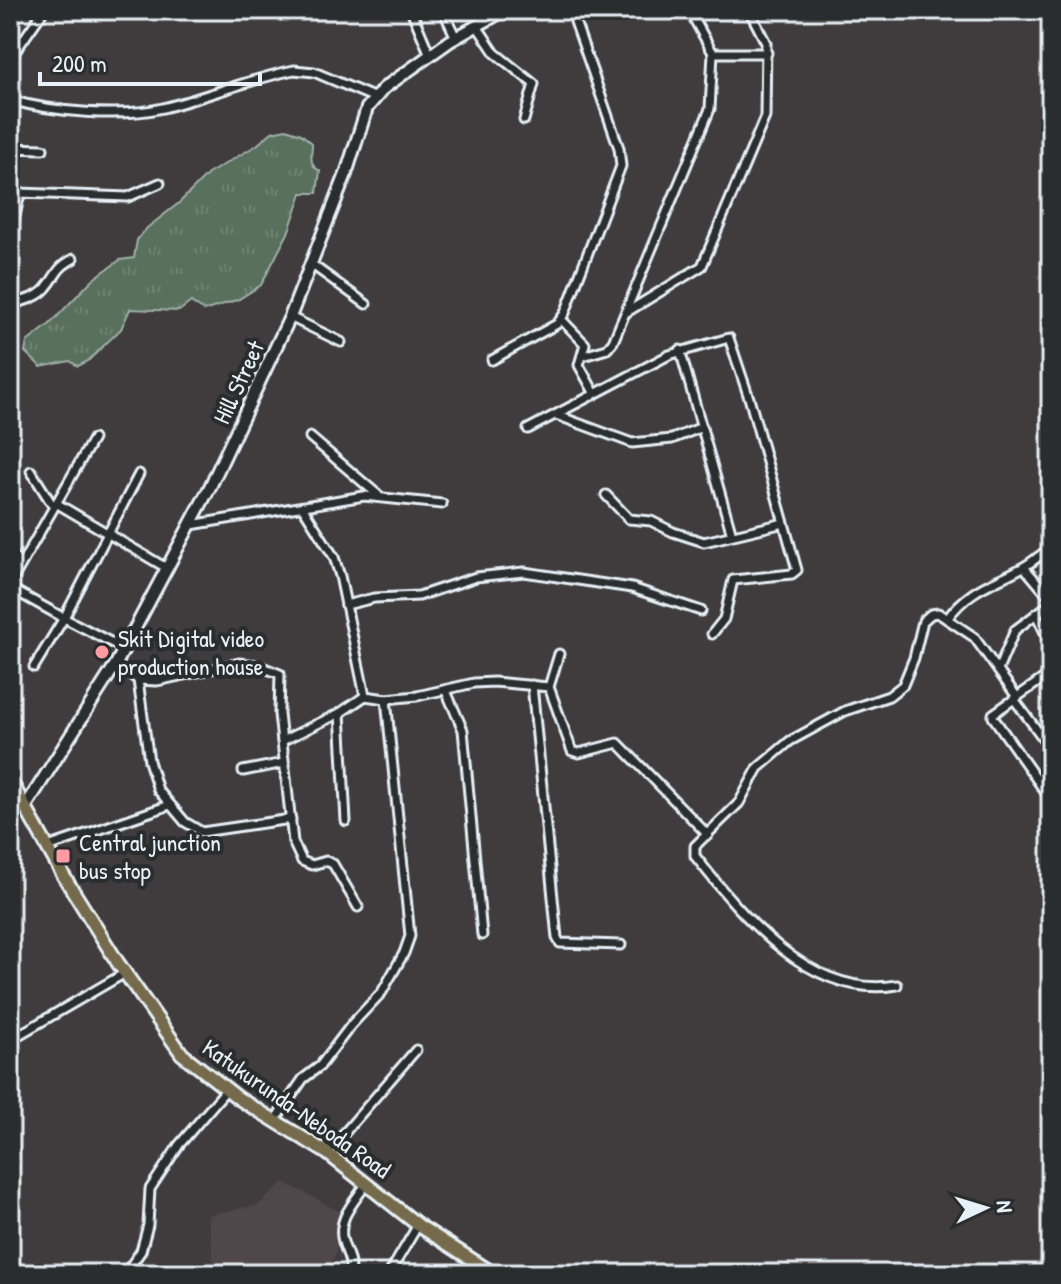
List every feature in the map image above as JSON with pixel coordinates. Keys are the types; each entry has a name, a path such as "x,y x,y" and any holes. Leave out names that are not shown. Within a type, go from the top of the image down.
{"main road":[{"path":"373,97 430,55 505,10"},
{"name":"Hill Street","path":"26,806 116,664 191,525 290,317 346,174 362,119 373,97"},
{"name":"Katukurunda-Neboda Road","path":"12,788 26,806 125,973 174,1044 199,1070 327,1153 418,1225 494,1274"}],"street":[{"path":"10,59 44,10"},
{"path":"411,10 430,55"},
{"path":"443,10 456,38"},
{"path":"492,360 557,324 565,313 621,166 615,135 571,10"},
{"path":"583,356 607,349 613,342 710,109 713,53 689,10"},
{"path":"627,312 699,270 705,262 765,117 765,37 749,10"},
{"path":"29,13 36,19"},
{"path":"477,26 495,53 534,84 524,120"},
{"path":"713,53 767,53"},
{"path":"10,100 28,105 102,112 160,109 294,70 314,72 373,97"},
{"path":"10,148 43,149"},
{"path":"10,240 20,193 128,197 160,183"},
{"path":"10,305 37,295 47,287 59,267 73,259"},
{"path":"311,264 366,304"},
{"path":"290,317 341,342"},
{"path":"561,319 583,340 586,348 580,370 595,394"},
{"path":"528,429 680,350 725,337 732,341 796,572 733,580 724,619 712,634"},
{"path":"680,350 732,535"},
{"path":"556,415 632,443 672,439 702,427"},
{"path":"310,437 379,497"},
{"path":"93,439 10,586 124,649"},
{"path":"31,471 54,505 168,569"},
{"path":"34,667 64,618 139,474"},
{"path":"606,495 629,519 651,521 704,542 784,523"},
{"path":"191,525 356,497 442,504"},
{"path":"303,508 334,557 365,696"},
{"path":"947,619 957,605 983,586 1024,567 1051,547"},
{"path":"10,551 20,565"},
{"path":"998,670 1015,630 1051,601 1024,567"},
{"path":"346,605 374,598 419,596 465,579 516,572 632,588 701,611"},
{"path":"897,985 882,988 833,980 810,968 758,930 735,907 695,856 695,846 739,803 758,768 790,741 845,711 889,696 903,685 914,658 923,621 931,614 938,613 974,637 1051,749"},
{"path":"1036,614 1051,645"},
{"path":"559,654 549,687 572,751 579,753 618,743 708,835"},
{"path":"116,664 138,680 157,681 239,663 276,671 282,678 278,695 293,842 302,861 312,865 326,861 333,864 358,907"},
{"path":"1051,673 993,714 994,720 1051,800"},
{"path":"138,680 149,761 158,790 185,822 202,832 291,819"},
{"path":"282,741 340,713 365,696 386,699 446,691 474,683 549,687"},
{"path":"532,685 557,938 560,943 621,945"},
{"path":"446,691 463,730 482,935"},
{"path":"275,1120 303,1079 320,1066 352,1024 382,992 410,936 386,699"},
{"path":"340,713 346,821"},
{"path":"243,771 284,763"},
{"path":"48,847 170,805"},
{"path":"10,1040 125,973"},
{"path":"327,1153 416,1050"},
{"path":"125,1274 141,1251 148,1225 150,1189 179,1145 226,1090"},
{"path":"349,1274 350,1257 343,1243 342,1220 367,1183"},
{"path":"389,1274 418,1225"},
{"path":"468,1274 476,1263"}],"shaded area":[{"path":"284,1182 350,1217 327,1274 215,1274 208,1215 258,1205"}],"green space":[{"path":"286,129 301,134 312,143 312,163 320,171 317,193 302,193 288,233 261,285 239,299 204,311 191,302 179,311 130,309 121,329 88,361 78,366 70,361 41,367 25,352 27,342 50,324 92,280 120,260 134,258 137,240 147,228 179,203 208,174 257,145 272,132"}],"place":[{"name":"Skit Digital video production house","path":"102,652"},
{"name":"Central junction bus stop","path":"63,856"}]}
